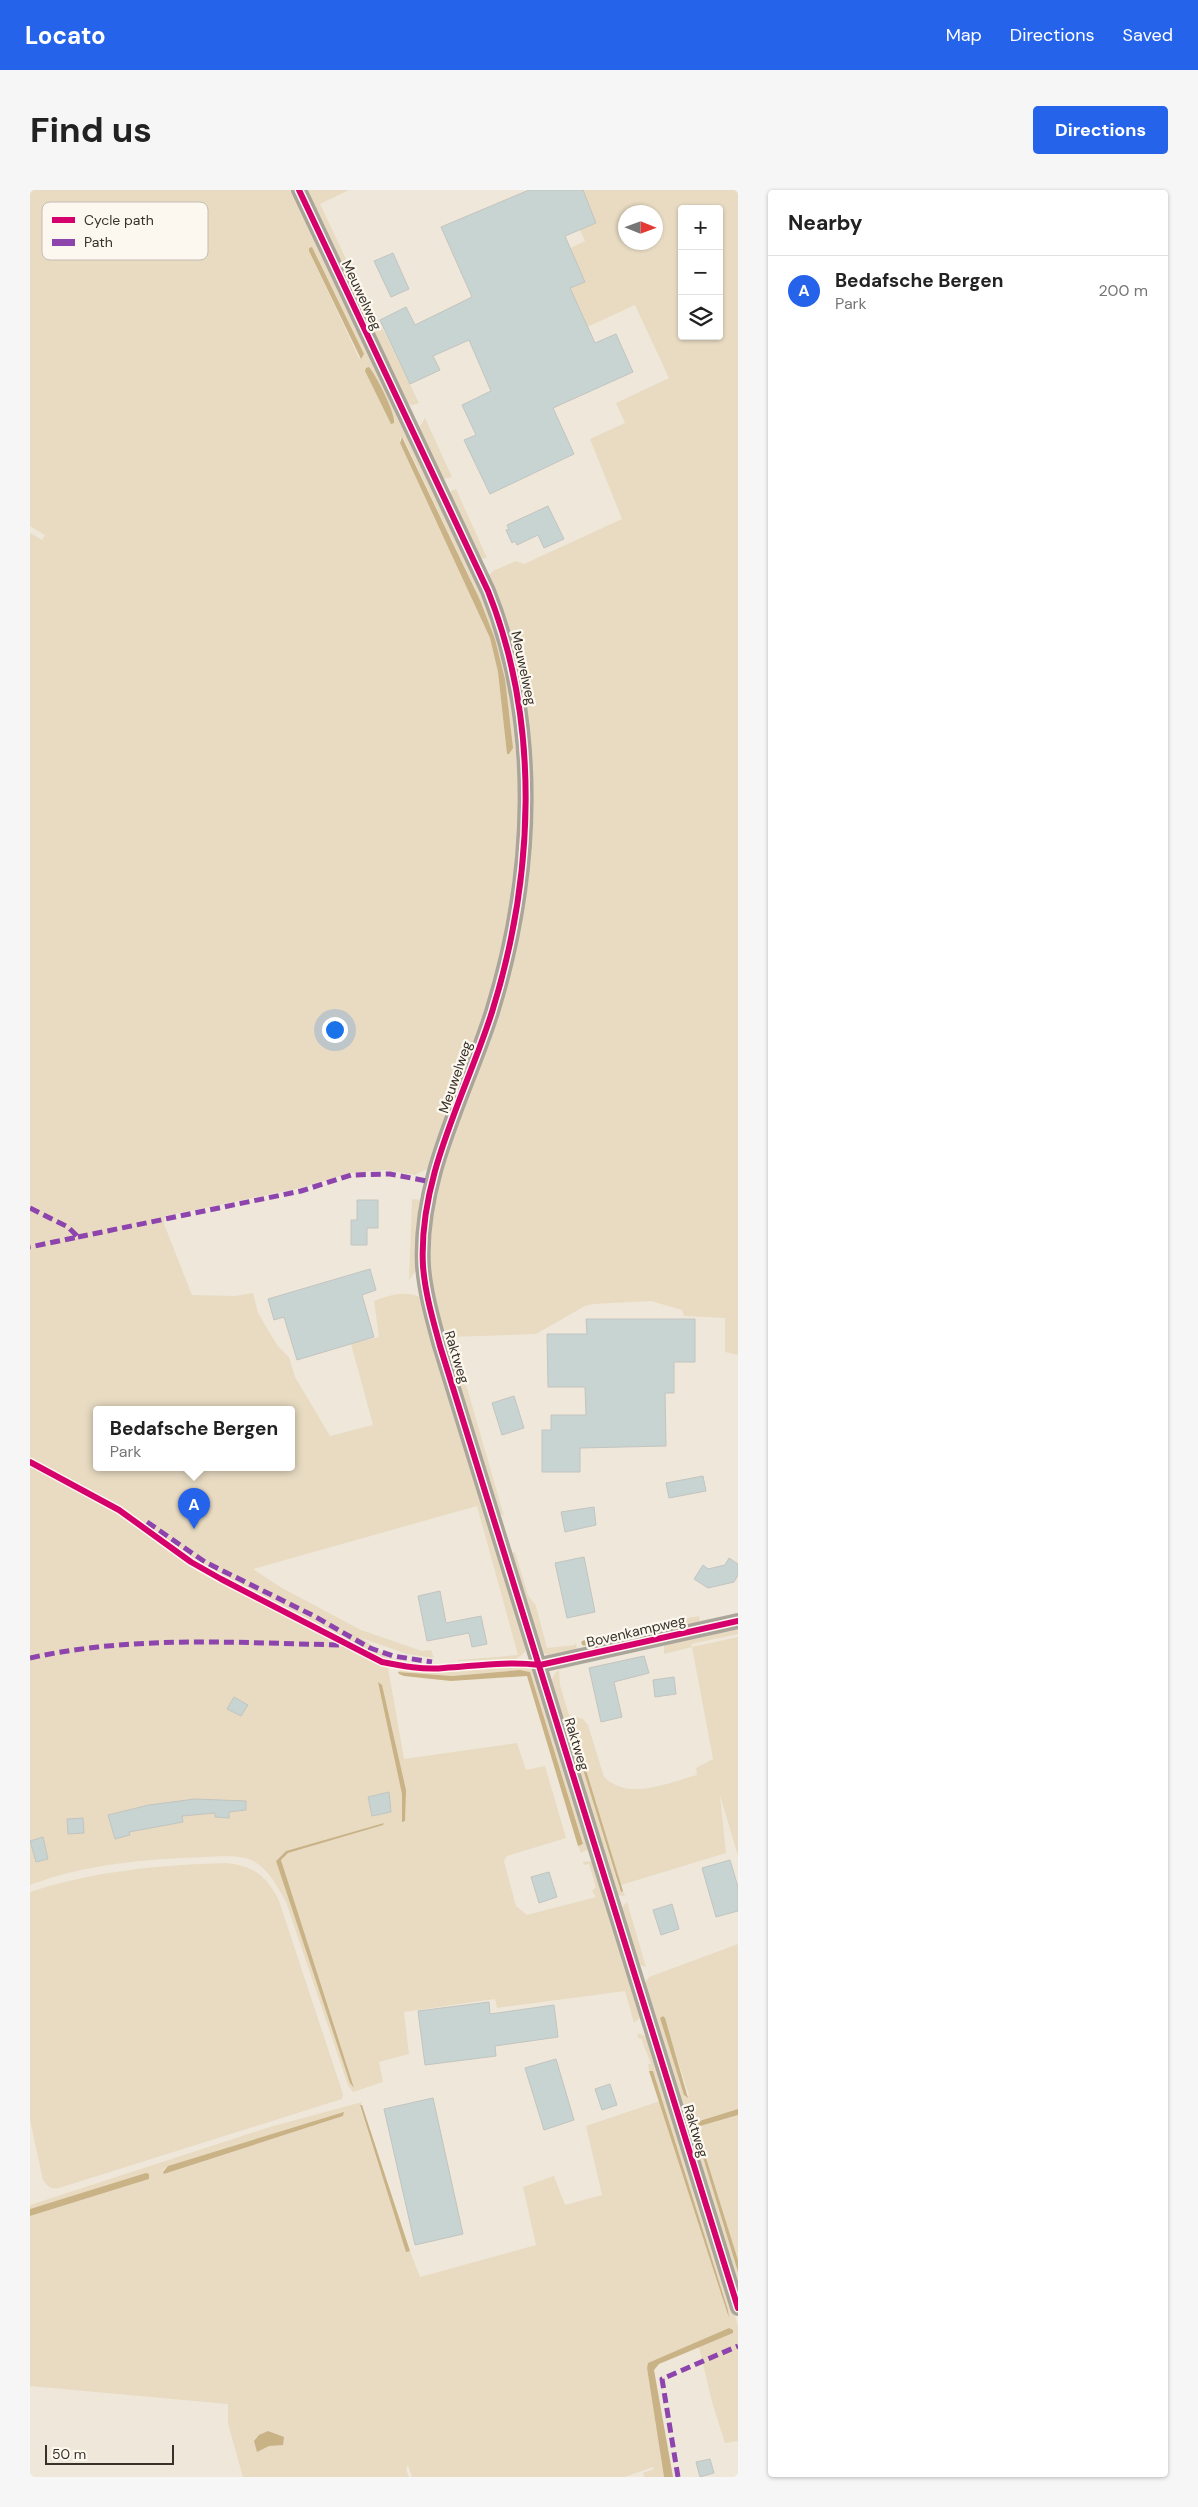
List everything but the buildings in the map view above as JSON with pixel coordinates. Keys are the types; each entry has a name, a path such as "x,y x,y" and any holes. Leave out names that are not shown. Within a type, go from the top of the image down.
{"street":[{"name":"Meuwelweg","path":"299,190 488,592 509,650 521,710 525,830 516,904 492,1012 432,1182"},
{"name":"Raktweg","path":"432,1182 425,1222 423,1266 429,1304 738,2308"},
{"name":"Bovenkampweg","path":"540,1665 738,1621"}],"shaded area":[{"path":"30,190 295,190 482,589 511,674 521,830 503,957 431,1167 415,1175 386,1170 350,1173 300,1188 165,1216 164,1224 192,1295 235,1296 253,1293 258,1313 277,1345 289,1357 295,1377 330,1436 373,1425 351,1344 379,1337 374,1301 392,1295 404,1294 422,1298 527,1647 524,1653 516,1659 458,1661 518,1655 477,1506 253,1569 282,1588 361,1630 422,1651 431,1650 434,1658 407,1654 361,1638 385,1654 386,1657 426,1666 387,1662 404,1759 517,1743 526,1770 545,1766 566,1838 507,1856 504,1861 516,1906 527,1915 596,1897 592,1891 596,1887 589,1864 584,1865 583,1862 595,1861 640,2018 634,2023 625,1991 497,2008 495,1999 404,2012 409,2054 379,2062 383,2082 353,2092 348,2085 286,1902 272,1879 259,1864 241,1857 229,1856 138,1861 94,1867 30,1885 30,533 42,540 45,535 30,526","holes":["309,251 362,352 361,359 359,358","400,437 404,439 480,600 495,639 505,679 509,754 507,753 498,672 490,638 400,443","384,1823 383,1825 288,1853 281,1860 354,2088 350,2083 276,1861 286,1851"]},
{"path":"304,190 349,190 320,204 364,297 356,301"},
{"path":"562,190 738,190 738,1355 725,1352 725,1318 684,1316 682,1310 651,1301 585,1306 536,1334 448,1337 443,1334 433,1303 429,1263 434,1195 494,1020 529,788 487,578 493,571 516,561 524,564 622,519 590,439 625,423 616,403 669,378 635,305 585,328 551,257 585,241"},
{"path":"312,247 364,354 361,359 309,251 309,248"},
{"path":"371,309 374,311 419,403 412,405 404,402 363,314"},
{"path":"369,367 389,403 394,423 391,424 365,371"},
{"path":"425,418 452,477 440,480 417,431"},
{"path":"402,437 480,600 495,639 505,679 513,748 509,754 507,754 498,672 490,638 400,443"},
{"path":"456,489 487,558 477,559 448,498 451,491"},
{"path":"412,1199 422,1200 418,1268 409,1280"},
{"path":"456,1350 504,1516 497,1512 448,1354"},
{"path":"515,1552 528,1595 536,1606 547,1648 575,1645 576,1642 577,1651 550,1656 543,1653 510,1554"},
{"path":"738,1613 738,1617 613,1643 612,1638 679,1624 678,1620 699,1616 700,1621"},
{"path":"678,1620 679,1624 610,1637 611,1635"},
{"path":"738,1629 738,1634 691,1644 692,1647 664,1654 664,1644"},
{"path":"738,1637 738,1856 720,1795 726,1853 621,1885 575,1734 572,1734 620,1891 623,1891 625,1896 616,1895 551,1685 553,1677 557,1671 563,1667 600,1659 559,1670 560,1685 569,1715 583,1719 588,1725 604,1777 614,1784 625,1788 649,1788 697,1775 696,1768 713,1759 692,1647"},
{"path":"522,1666 533,1669 590,1844 587,1850 581,1853 578,1846 583,1843 530,1672 520,1670 452,1676 398,1672 401,1668 453,1671"},
{"path":"520,1670 530,1672 583,1844 578,1846 527,1676 451,1681 404,1676 398,1672 452,1676"},
{"path":"378,1682 382,1685 406,1790 405,1821 402,1822 402,1794"},
{"path":"572,1734 575,1734 623,1891 621,1892"},
{"path":"384,1823 383,1825 288,1853 281,1860 354,2088 350,2083 276,1861 286,1851"},
{"path":"226,1863 244,1866 263,1877 278,1898 343,2094 342,2099 59,2188 50,2187 43,2180 30,2120 30,1892 78,1879 127,1870 176,1865"},
{"path":"627,1902 646,1967 637,1964 620,1909"},
{"path":"738,1944 738,2109 695,2122 694,2116 691,2118 738,2272 738,2288 644,1985 649,1977","holes":["663,2016 689,2095 685,2097 660,2018"]},
{"path":"663,2016 688,2098 684,2095 660,2018"},
{"path":"637,2034 650,2039 738,2326 738,2441 725,2443 712,2402 699,2347 733,2333 729,2328 656,2360 647,2368 664,2477 644,2477 643,2473 654,2469 653,2467 625,2477 412,2477 408,2465 406,2469 409,2477 243,2477 228,2424 228,2404 30,2386 30,2216 149,2179 149,2174 30,2209 30,2205 270,2127 362,2102 360,2107 406,2251 410,2251 420,2277 536,2245 523,2187 554,2176 565,2205 602,2195 586,2126 660,2101 729,2318 653,2071 649,2071 648,2064 651,2064 641,2038 639,2039","holes":["344,2113 343,2116 164,2174 163,2170 168,2166"]},
{"path":"649,2071 653,2071 729,2318"},
{"path":"360,2105 362,2105 410,2251 406,2252"},
{"path":"738,2109 738,2115 700,2126 697,2129 738,2260 738,2272 691,2118 692,2115 696,2122"},
{"path":"344,2112 343,2116 164,2174 163,2172 168,2166"},
{"path":"738,2115 738,2260 697,2129 700,2126"},
{"path":"146,2173 149,2174 149,2179 30,2216 30,2209"},
{"path":"729,2328 733,2330 733,2333 659,2364 654,2370 673,2477 664,2477 647,2368 648,2363"},
{"path":"268,2431 284,2437 283,2445 269,2446 257,2452 254,2441 259,2435"}],"waterway":[{"path":"584,1643 601,1639"}],"marked path":[{"path":"78,1237 301,1191 351,1175 390,1174 432,1182"},
{"path":"30,1208 68,1227 78,1237 30,1247"},
{"path":"147,1522 205,1562 314,1616 370,1648 393,1656 432,1662"},
{"path":"30,1658 69,1651 147,1643 226,1642 344,1645"},
{"path":"678,2477 662,2379 738,2346"}],"cycle path":[{"path":"299,190 488,591 505,642 517,694 524,747 526,801 523,855 517,908 506,961 492,1012 436,1168 428,1200 423,1233 424,1276 440,1346 738,2308"},
{"path":"30,1462 119,1510 191,1562 382,1662 428,1668 504,1664 540,1665 738,1621"}],"place":[{"name":"Bedafsche Bergen","path":"194,1529"}]}
